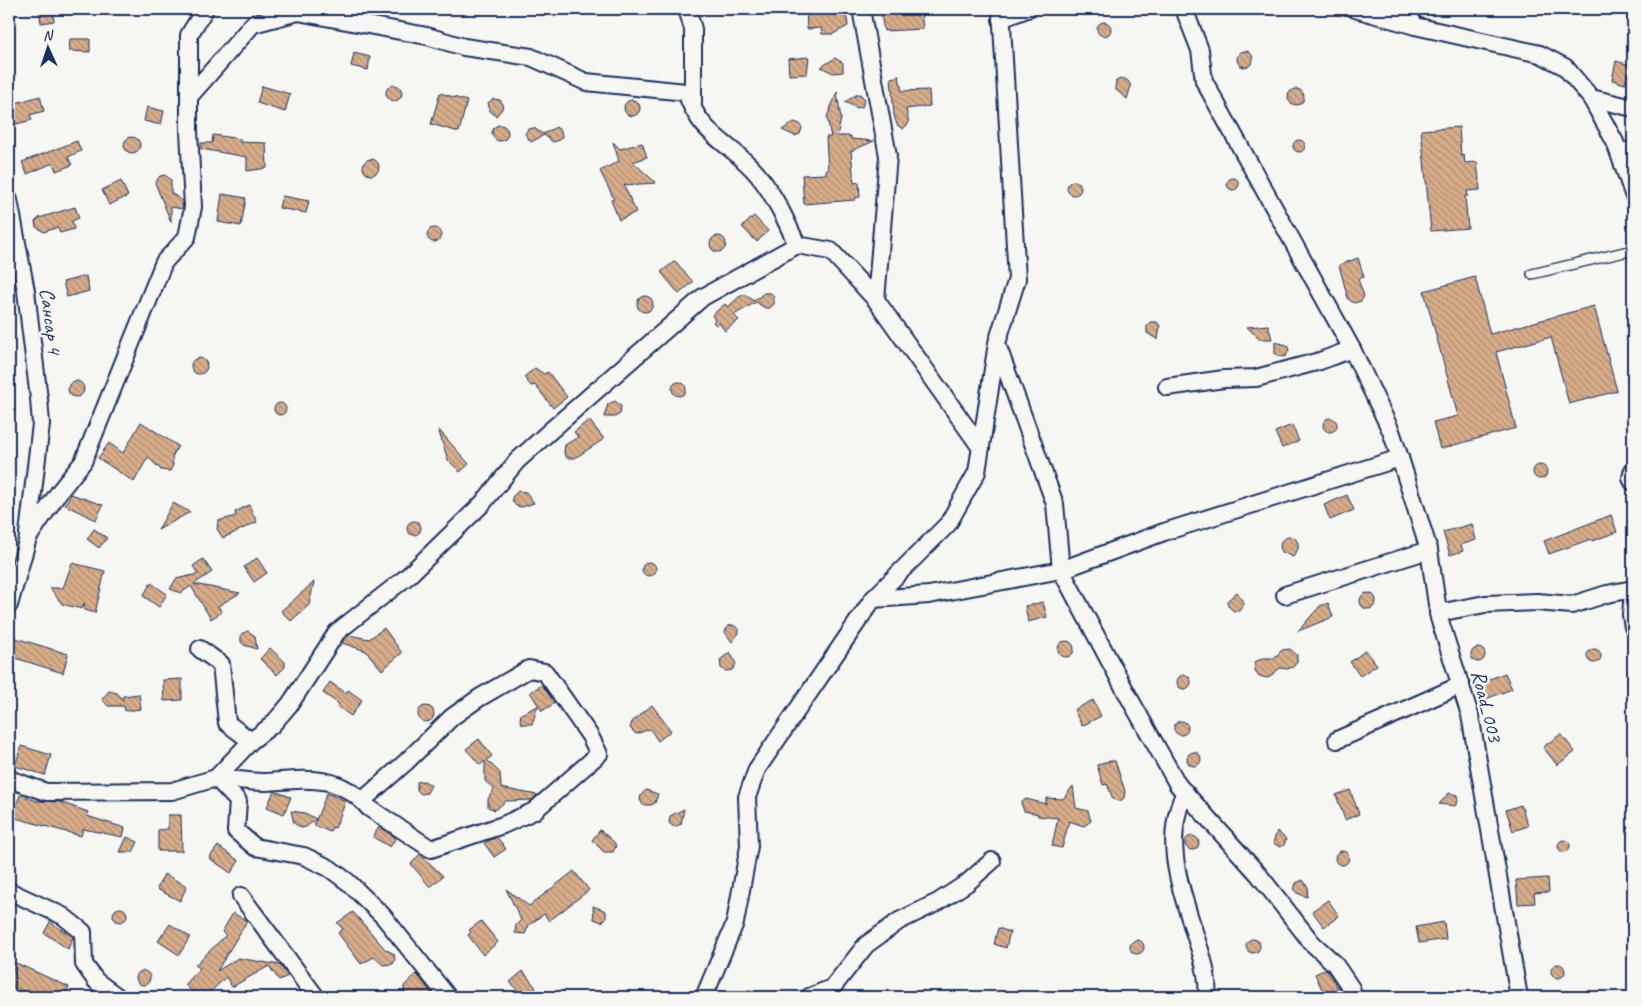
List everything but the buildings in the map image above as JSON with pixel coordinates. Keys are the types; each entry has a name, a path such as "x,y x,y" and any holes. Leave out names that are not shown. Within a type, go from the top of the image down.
{"street":[{"path":"9,605 28,538 59,492 83,462 164,262 188,237 193,207 189,35 205,9"},
{"path":"687,9 693,29 693,111"},
{"path":"861,9 888,156 876,300"},
{"path":"704,997 735,922 749,846 747,798 758,769 873,599 948,524 977,472 997,343 1017,280 1001,14 1027,9"},
{"name":"Road_003","path":"1184,9 1200,50 1204,81 1352,349 1391,431 1429,550 1438,613 1461,685 1474,734 1519,997"},
{"path":"1355,9 1415,26 1540,54 1564,68 1591,98 1625,148 1633,194"},
{"path":"1405,9 1415,26"},
{"path":"189,96 253,24 298,12 426,36 464,47 531,57 586,82 686,92 693,111 712,135 757,174 782,211 797,245"},
{"path":"1591,98 1633,108"},
{"name":"Сансар 4","path":"9,200 26,291 41,424 28,538"},
{"path":"216,778 251,741 272,725 290,704 337,632 408,576 482,504 517,462 549,432 703,296 797,245 831,251 876,300 981,448"},
{"path":"997,343 1055,504 1062,570 1131,701 1178,785 1259,875 1312,943 1334,963 1351,988 1354,997"},
{"path":"1166,387 1224,379 1256,378 1320,361 1352,349"},
{"path":"873,599 928,595 1062,570 1164,532 1400,458"},
{"path":"1633,470 1631,478 1633,482"},
{"path":"1286,594 1429,550"},
{"path":"1438,613 1485,604 1537,602 1572,605 1633,590 1631,615 1633,627"},
{"path":"200,649 221,664 227,722 251,741"},
{"path":"9,779 46,792 172,791 216,778 265,782 303,778 324,781 342,787 369,808 431,850 503,825 534,811 599,754 590,736 545,672 529,668 479,698 452,717 406,762 362,801"},
{"path":"1337,740 1461,685"},
{"path":"216,778 238,802 236,831 255,846 304,856 329,868 348,882 383,916 448,997"},
{"path":"1185,792 1176,811 1174,862 1201,954 1208,990 1207,997"},
{"path":"809,997 832,988 866,945 900,921 946,897 992,862"},
{"path":"9,890 63,916 83,932 84,964 96,982 118,997"},
{"path":"241,896 316,997"}],"lane":[{"path":"1532,274 1633,250"}]}
